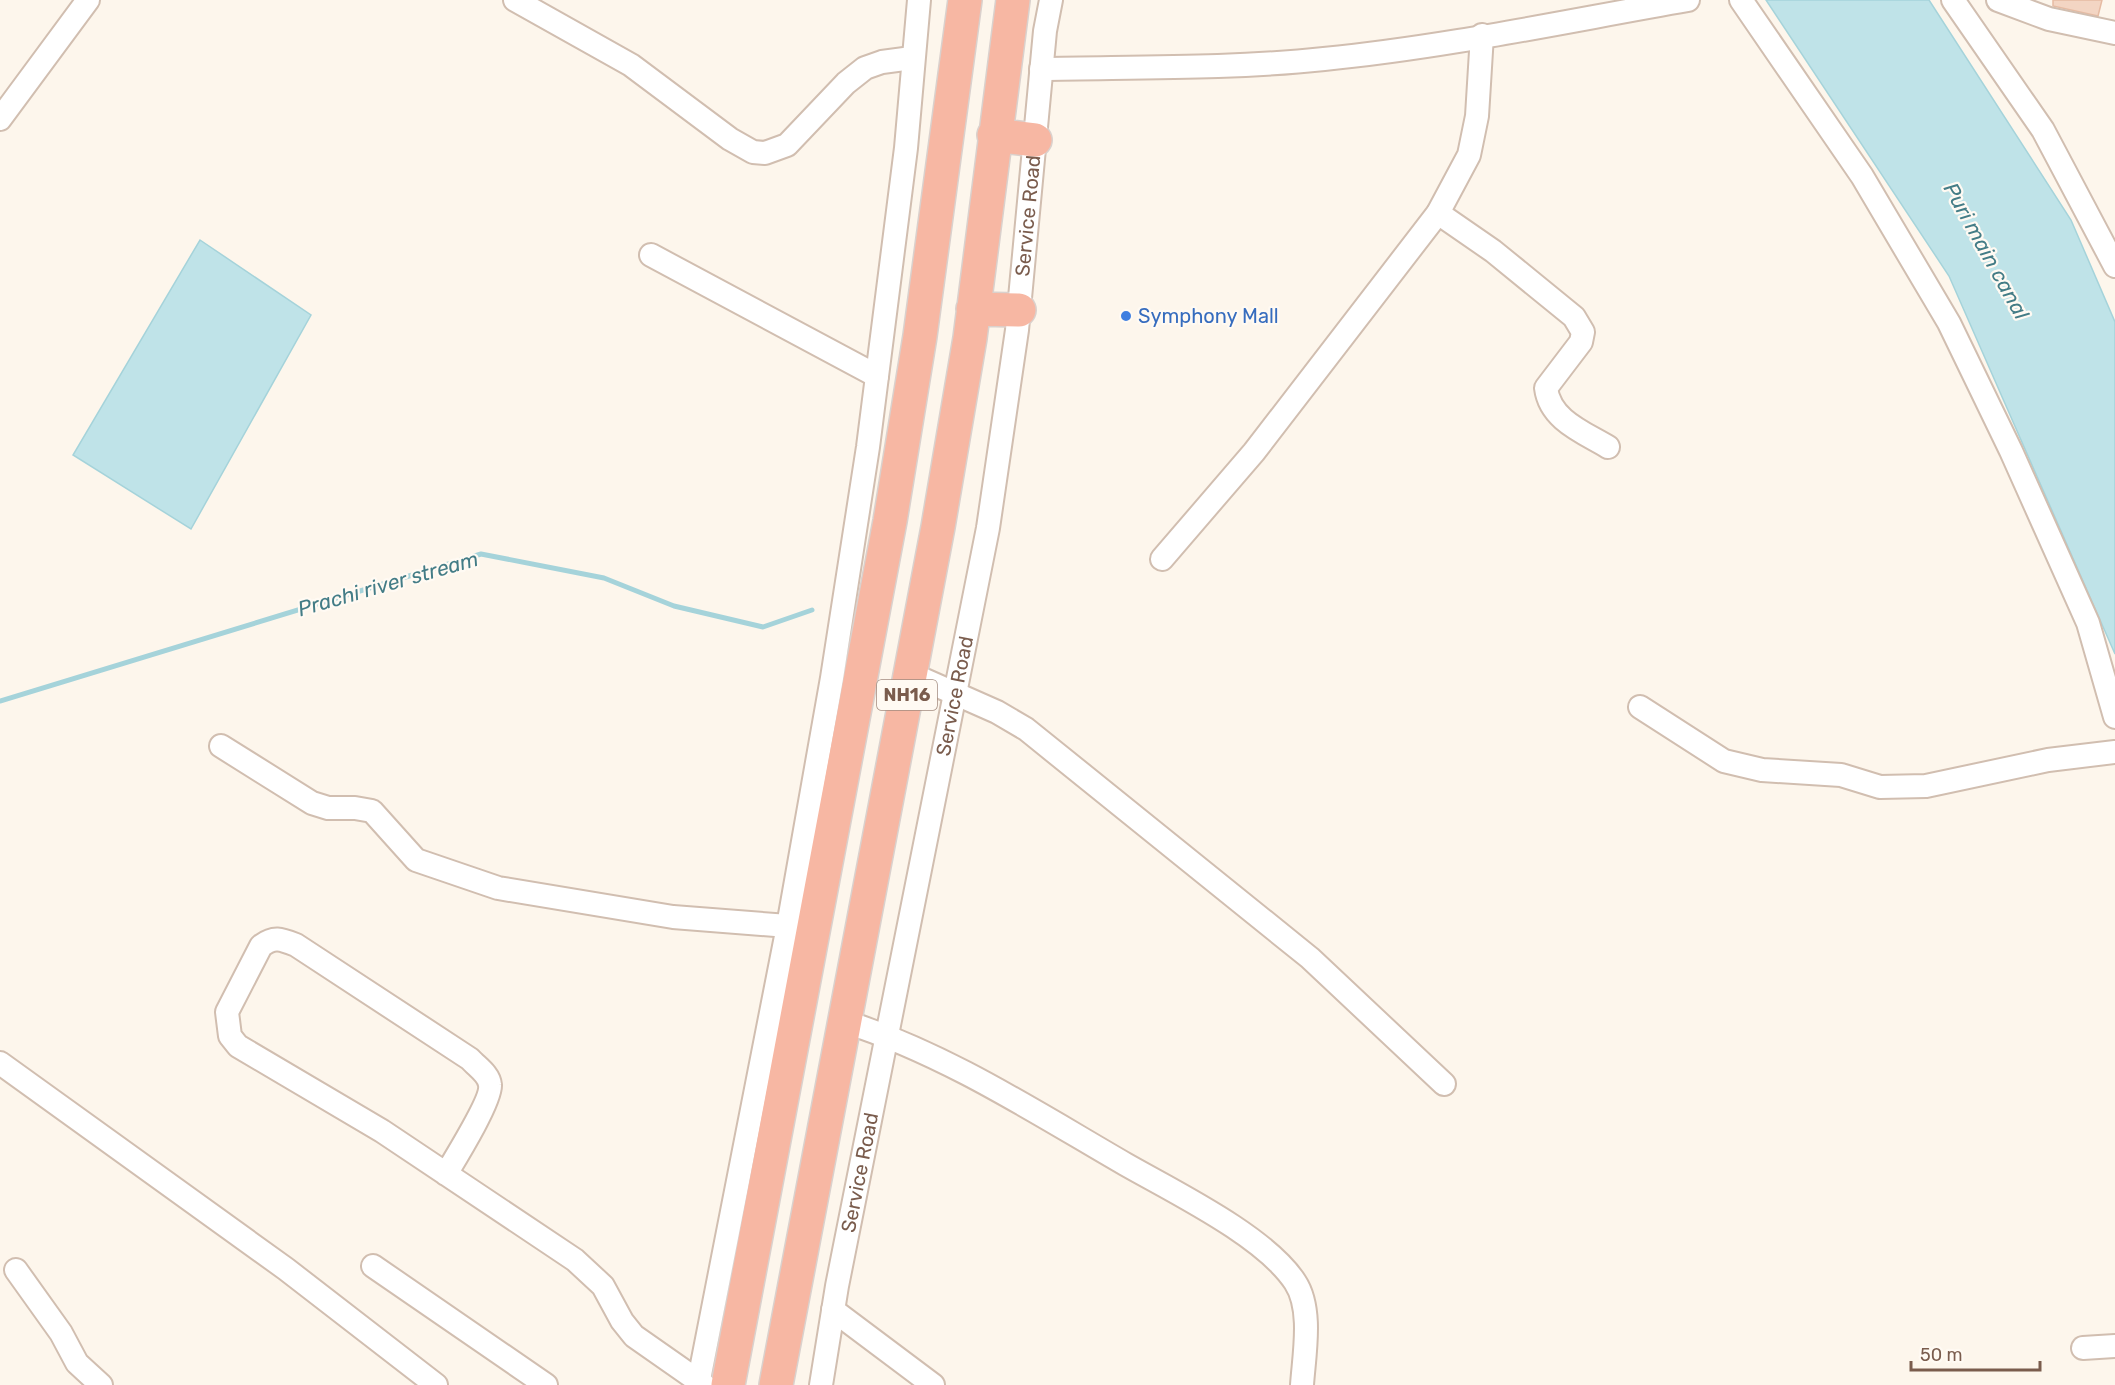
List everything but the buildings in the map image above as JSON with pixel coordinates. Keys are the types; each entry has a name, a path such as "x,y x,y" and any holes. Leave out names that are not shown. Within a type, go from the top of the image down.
{"highway":[{"name":"NH16","path":"776,1385 942,504 973,309 1013,0"},
{"name":"NH16","path":"707,1384 890,521 921,336 961,5"},
{"path":"994,135 1035,140"},
{"path":"973,309 1019,310"}],"street":[{"path":"0,119 88,0"},
{"path":"515,0 631,65 730,139 753,152 765,153 788,145 846,83 865,68 882,62 912,58"},
{"path":"786,1008 788,926 832,678 877,376 906,148 912,58 919,0"},
{"name":"Service Road","path":"821,1385 833,1310 988,528 1019,310 1041,69 1051,0"},
{"path":"1041,69 1249,65 1325,59 1688,0"},
{"path":"1741,0 1862,176 1949,323 2006,440 2088,623 2115,717"},
{"path":"1953,0 2043,130 2115,266"},
{"path":"1998,0 2049,19 2115,33"},
{"path":"1162,559 1254,453 1438,213 1469,155 1477,116 1482,35"},
{"path":"1438,213 1493,251 1574,317 1583,332 1581,342 1546,388 1548,401 1557,416 1608,447"},
{"path":"651,255 877,376"},
{"path":"911,674 998,712 1026,729 1310,958 1444,1084"},
{"path":"1640,707 1724,761 1762,770 1841,775 1880,787 1926,786 2048,760 2115,752"},
{"path":"221,746 312,803 328,808 355,808 372,811 416,860 498,888 673,917 788,926"},
{"path":"446,1174 484,1105 490,1089 487,1076 470,1059 296,945 280,939 271,939 261,946 227,1012 230,1036 254,1057 382,1131 446,1174 575,1260 603,1286 622,1321 634,1336 707,1384"},
{"path":"846,1022 887,1035 976,1079 1197,1205 1274,1256 1297,1284 1305,1313 1302,1385"},
{"path":"0,1063 286,1269 436,1385"},
{"path":"373,1266 546,1385"},
{"path":"16,1270 61,1333 77,1363 101,1385"},
{"path":"833,1310 933,1385"},
{"path":"2083,1348 2115,1346"}],"water":[{"name":"Puri main canal","path":"1766,0 1929,0 2071,220 2115,322 2115,654 1949,276"},
{"path":"200,240 311,315 191,529 73,455"}],"waterway":[{"name":"Prachi river stream","path":"0,701 481,554 604,578 674,606 763,627 812,610"}],"place":[{"name":"Symphony Mall","path":"1126,316"}]}
